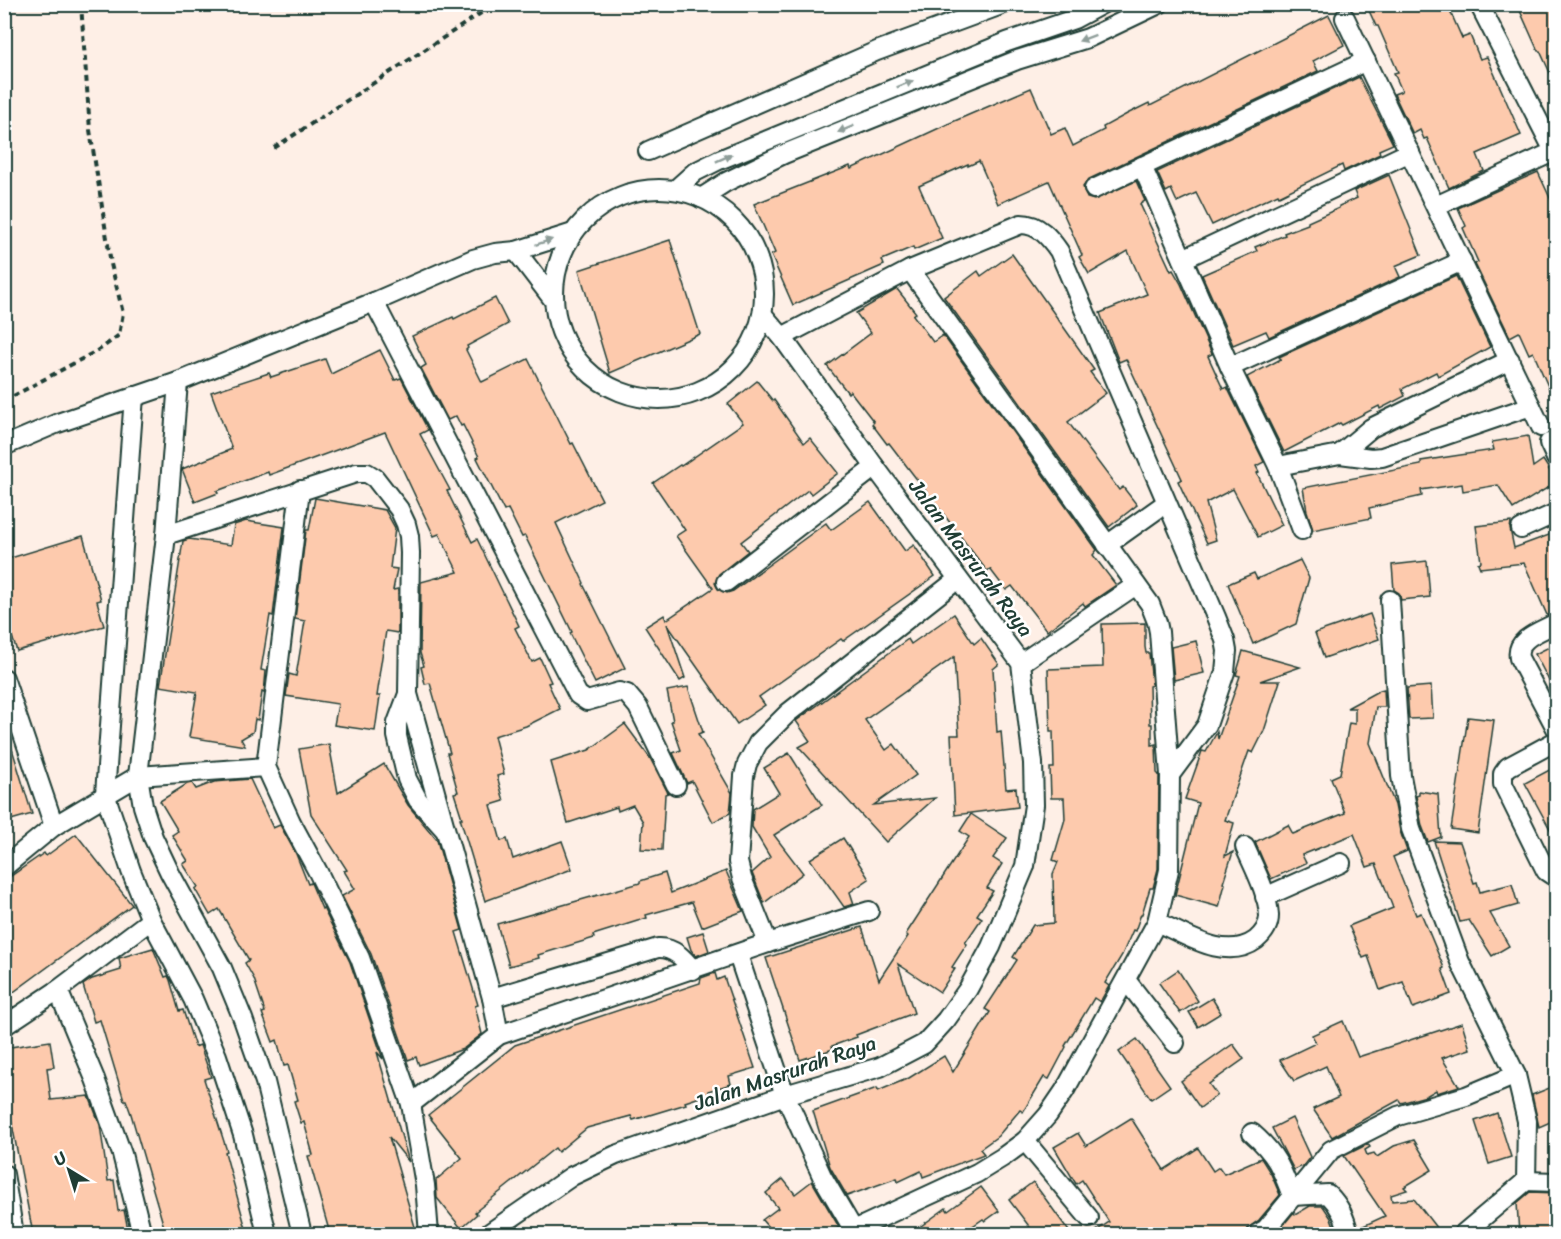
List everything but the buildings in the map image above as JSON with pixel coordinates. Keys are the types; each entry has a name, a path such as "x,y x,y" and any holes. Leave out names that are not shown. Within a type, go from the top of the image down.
{"street":[{"path":"648,151 877,51 1004,4"},
{"path":"676,189 695,172 719,159 1007,42 1074,18 1102,4"},
{"path":"701,198 726,182 784,154 1017,60 1088,38 1122,12 1159,4"},
{"path":"1436,206 1556,153 1479,4"},
{"path":"1345,18 1549,442"},
{"path":"1094,189 1366,61"},
{"path":"1183,259 1410,152"},
{"path":"1142,166 1230,367 1278,466 1302,531"},
{"path":"653,189 676,189 701,198 737,222 755,250 764,282 763,315 751,347 729,374 700,392 667,400 633,398 601,384 576,361 559,332 552,298 557,264 573,233 597,209 627,194 653,189"},
{"path":"782,337 910,270 1022,224 1033,225 1045,234 1059,251 1219,624 1227,651 1225,672 1207,725 1170,775"},
{"path":"4,446 58,423 178,381 374,302 473,259 495,253 516,251 573,233"},
{"path":"516,251 552,298"},
{"path":"1230,367 1462,261"},
{"path":"738,955 785,1095 822,1176 855,1232 977,1173 1025,1141 1048,1115 1065,1090 1157,922 1168,870 1170,775 1157,622 1150,604 910,270"},
{"path":"374,302 578,695 587,701 619,692 627,694 638,707 676,785"},
{"name":"Jalan Masrurah Raya","path":"488,1234 572,1176 616,1155 785,1095 880,1067 924,1044 946,1020 962,997 991,947 1025,866 1034,805 1033,763 1021,663 875,467 782,337 763,315"},
{"path":"1340,454 1371,428 1510,360"},
{"path":"178,381 166,535 138,776 143,806 153,837 222,968 250,1040 265,1082 302,1234"},
{"path":"134,396 105,794 131,871 151,920 193,999 217,1056 243,1135 267,1234"},
{"path":"1278,466 1340,454 1382,457 1532,406"},
{"path":"726,582 875,467"},
{"path":"166,535 300,490 363,472 375,478 399,509 409,536 408,694 397,723 397,736 407,779 418,800 448,834 492,998 499,1035"},
{"path":"300,490 266,767 291,822 360,958 411,1104 425,1185 429,1234"},
{"path":"1107,545 1166,502"},
{"path":"1521,529 1557,513"},
{"path":"768,943 742,878 738,862 744,776 751,754 788,713 958,579"},
{"path":"1021,663 1136,585"},
{"path":"1390,600 1401,776 1411,829 1460,962 1516,1076 1527,1121 1526,1181"},
{"path":"1557,623 1527,639 1522,643 1518,652 1519,658 1557,728"},
{"path":"4,678 54,826"},
{"path":"1557,741 1508,767 1503,784 1546,871 1557,875"},
{"path":"4,867 54,826 138,776 266,767"},
{"path":"1157,922 1209,946 1239,947 1252,943 1264,931 1269,917 1265,897 1245,847"},
{"path":"1265,897 1341,863"},
{"path":"411,1104 499,1035 869,911"},
{"path":"4,1026 58,990 151,920"},
{"path":"492,998 658,948 670,949 683,958 693,970"},
{"path":"1126,980 1175,1043"},
{"path":"58,990 95,1079 122,1154 142,1234"},
{"path":"1257,1234 1266,1229 1331,1150 1398,1116 1466,1096 1516,1076"},
{"path":"1252,1133 1269,1148 1278,1161 1292,1196"},
{"path":"1025,1141 1089,1218"},
{"path":"4,1174 14,1234"},
{"path":"1463,1234 1526,1181 1557,1182"},
{"path":"1292,1196 1328,1194 1338,1204 1349,1234"}],"path":[{"path":"4,400 102,348 119,334 123,313 111,264 90,130 81,4"},
{"path":"274,148 495,4"}]}
